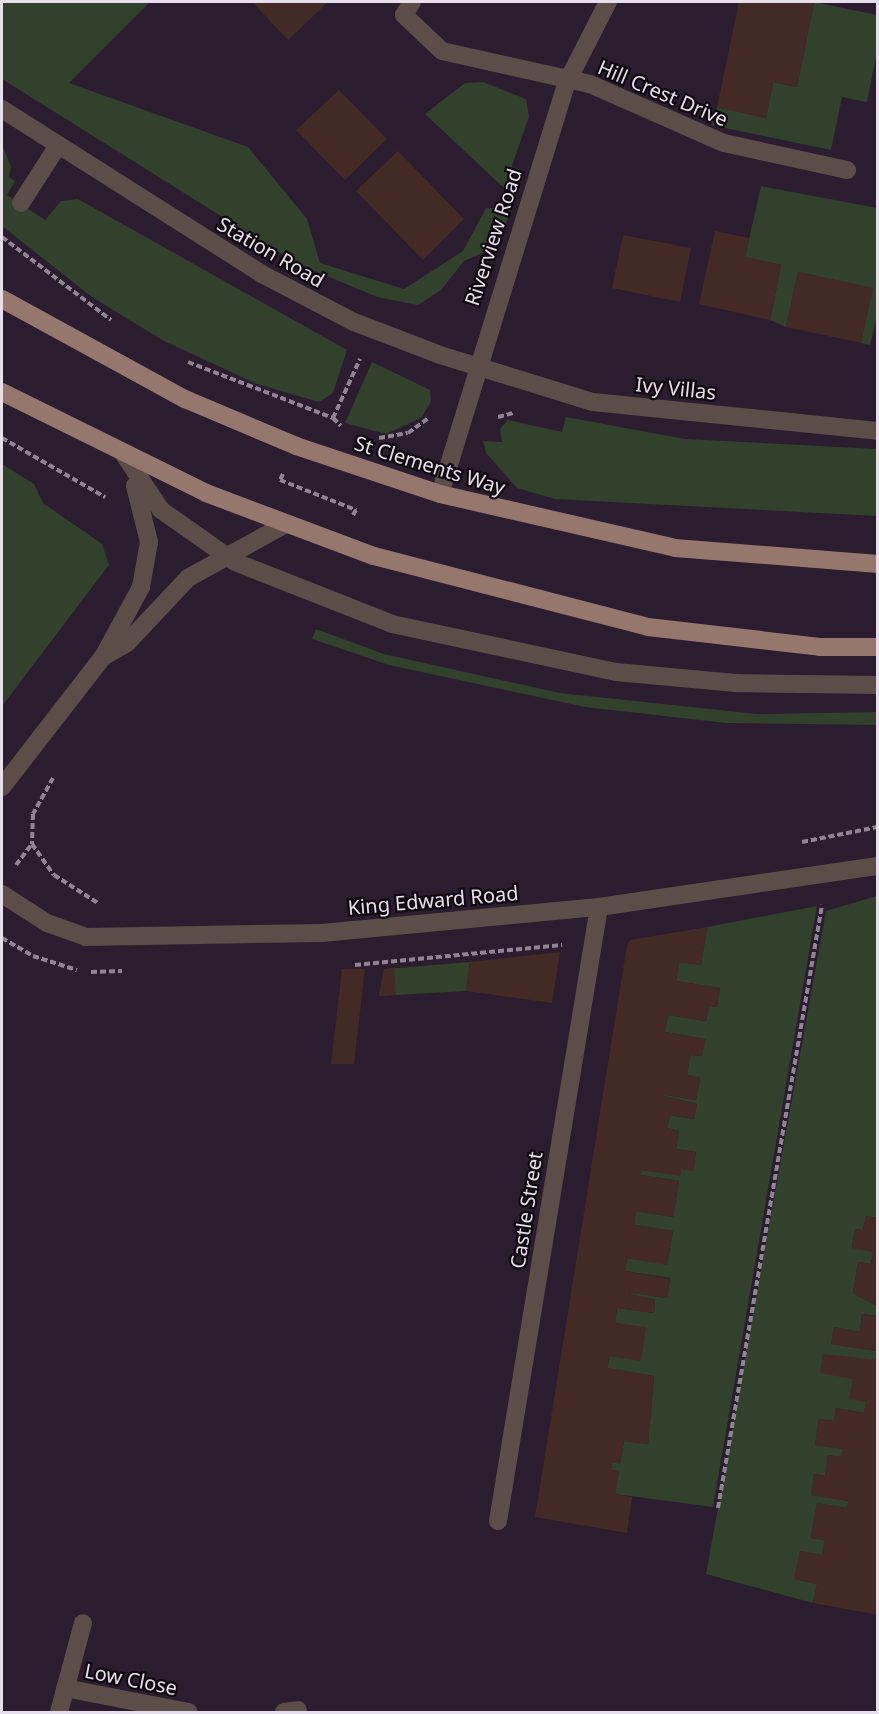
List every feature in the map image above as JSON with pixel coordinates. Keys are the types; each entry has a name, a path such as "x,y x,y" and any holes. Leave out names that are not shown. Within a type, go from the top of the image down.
{"main road":[{"name":"St Clements Way","path":"2,299 167,390 296,446 440,495 675,548 878,564"},
{"path":"2,392 125,456 286,524 342,544 648,627 820,647 878,647"}],"street":[{"name":"Riverview Road","path":"440,495 476,367 567,82 608,2"},
{"name":"Hill Crest Drive","path":"408,8 442,51 567,82 600,87 724,143 847,170"},
{"name":"Station Road","path":"2,109 57,147 262,274 375,328 476,367"},
{"path":"21,203 57,147"},
{"name":"Ivy Villas","path":"476,367 592,402 878,431"},
{"path":"125,456 161,510 224,555 287,587 463,643 616,672 700,681 878,685"},
{"path":"2,787 103,657 148,566 145,514 125,456"},
{"path":"103,657 127,643 188,578 224,555 286,524"},
{"name":"King Edward Road","path":"2,894 46,923 98,939 322,933 599,907 878,866"},
{"name":"Castle Street","path":"498,1521 599,907"},
{"name":"Low Close","path":"59,1713 83,1623"},
{"name":"Low Close","path":"65,1688 189,1713"}],"path":[{"path":"2,237 116,323"},
{"path":"181,358 333,418 375,328"},
{"path":"494,428 502,413 522,415"},
{"path":"2,438 110,502"},
{"path":"296,446 280,480 356,510 342,544"},
{"path":"57,772 33,814 32,844 64,884 107,906"},
{"path":"794,844 878,827"},
{"path":"718,1508 823,900"}],"green space":[{"path":"2,2 150,2 69,83 248,147 307,219 320,263 404,289 463,251 486,208 511,208 499,246 464,261 441,290 418,305 377,297 296,263 2,79"},
{"path":"814,2 877,15 877,52 867,102 842,97 831,150 711,125 717,107 766,118 773,82 797,87"},
{"path":"483,82 526,99 529,117 504,188 425,114 465,83"},
{"path":"2,144 11,167 9,177 15,181 7,195 45,220 61,201 78,199 347,350 333,393 319,402 257,384 164,341 92,297 2,226"},
{"path":"761,186 877,208 878,311 870,345 861,343 872,288 798,272 786,327 770,320 781,265 745,257"},
{"path":"372,362 430,390 431,402 421,418 386,434 345,423"},
{"path":"566,417 685,439 877,449 877,516 555,499 517,488 486,453 483,441 502,442 500,429 508,420 562,432"},
{"path":"2,464 34,484 43,503 102,544 109,565 2,706"},
{"path":"316,629 384,654 560,693 757,714 877,712 877,725 726,723 585,707 389,665 312,639"},
{"path":"877,896 877,1218 866,1216 863,1230 855,1229 852,1247 873,1252 871,1264 858,1262 853,1293 877,1306 877,1316 862,1314 860,1332 834,1327 831,1344 877,1351 877,1360 853,1379 866,1402 864,1413 836,1408 834,1421 819,1419 815,1445 843,1449 841,1457 828,1455 825,1476 814,1474 812,1495 849,1501 847,1508 817,1503 811,1538 825,1540 822,1555 800,1551 795,1579 817,1584 813,1603 706,1574 826,911"},
{"path":"817,906 713,1507 615,1494 619,1471 611,1470 612,1462 620,1463 624,1441 648,1444 654,1376 607,1368 610,1356 646,1328 615,1323 617,1308 654,1313 655,1300 619,1291 667,1298 670,1278 625,1271 627,1258 667,1264 673,1231 635,1225 635,1217 636,1211 673,1217 679,1181 641,1175 641,1170 680,1175 681,1169 693,1170 696,1152 676,1149 679,1131 667,1128 670,1115 694,1119 697,1104 653,1093 696,1100 700,1078 687,1075 690,1055 702,1056 705,1039 665,1032 668,1015 706,1021 709,1006 717,1007 720,988 676,981 679,962 701,965 707,927"},
{"path":"470,962 466,991 379,996 384,969"}],"building":[{"path":"252,2 328,2 288,40"},
{"path":"739,2 814,2 797,87 773,82 766,118 717,107"},
{"path":"339,90 387,139 345,180 296,130"},
{"path":"398,151 464,219 423,260 356,191"},
{"path":"715,231 749,238 745,257 781,265 770,320 699,304"},
{"path":"623,235 691,248 680,302 612,288"},
{"path":"798,272 873,288 861,343 786,327"},
{"path":"707,927 701,965 679,962 676,981 720,988 717,1007 709,1006 706,1021 668,1015 665,1032 706,1039 702,1056 690,1055 687,1075 700,1077 696,1100 653,1093 697,1104 694,1119 670,1115 667,1128 679,1131 676,1149 696,1152 693,1171 681,1169 680,1176 641,1170 641,1175 679,1181 673,1217 636,1211 635,1225 673,1231 667,1265 627,1258 625,1271 670,1279 667,1298 619,1291 655,1300 654,1313 617,1308 615,1323 646,1327 641,1361 610,1356 607,1368 654,1376 648,1444 624,1441 620,1464 612,1462 611,1470 619,1471 615,1494 632,1497 627,1533 535,1517 627,945 630,940"},
{"path":"560,952 552,1003 466,991 470,962"},
{"path":"394,968 396,995 379,996 384,969"},
{"path":"342,969 365,969 354,1064 331,1064"},
{"path":"866,1216 878,1218 878,1306 853,1293 858,1262 871,1264 873,1252 852,1248 855,1229 863,1230"},
{"path":"862,1314 878,1316 878,1351 831,1344 834,1327 860,1332"},
{"path":"823,1354 878,1360 878,1615 813,1603 817,1584 794,1579 800,1551 822,1555 825,1540 811,1538 817,1503 847,1508 849,1501 811,1495 814,1474 825,1476 828,1455 841,1457 843,1449 815,1445 819,1419 834,1421 836,1408 864,1413 866,1402 849,1399 853,1379 820,1373"}]}
